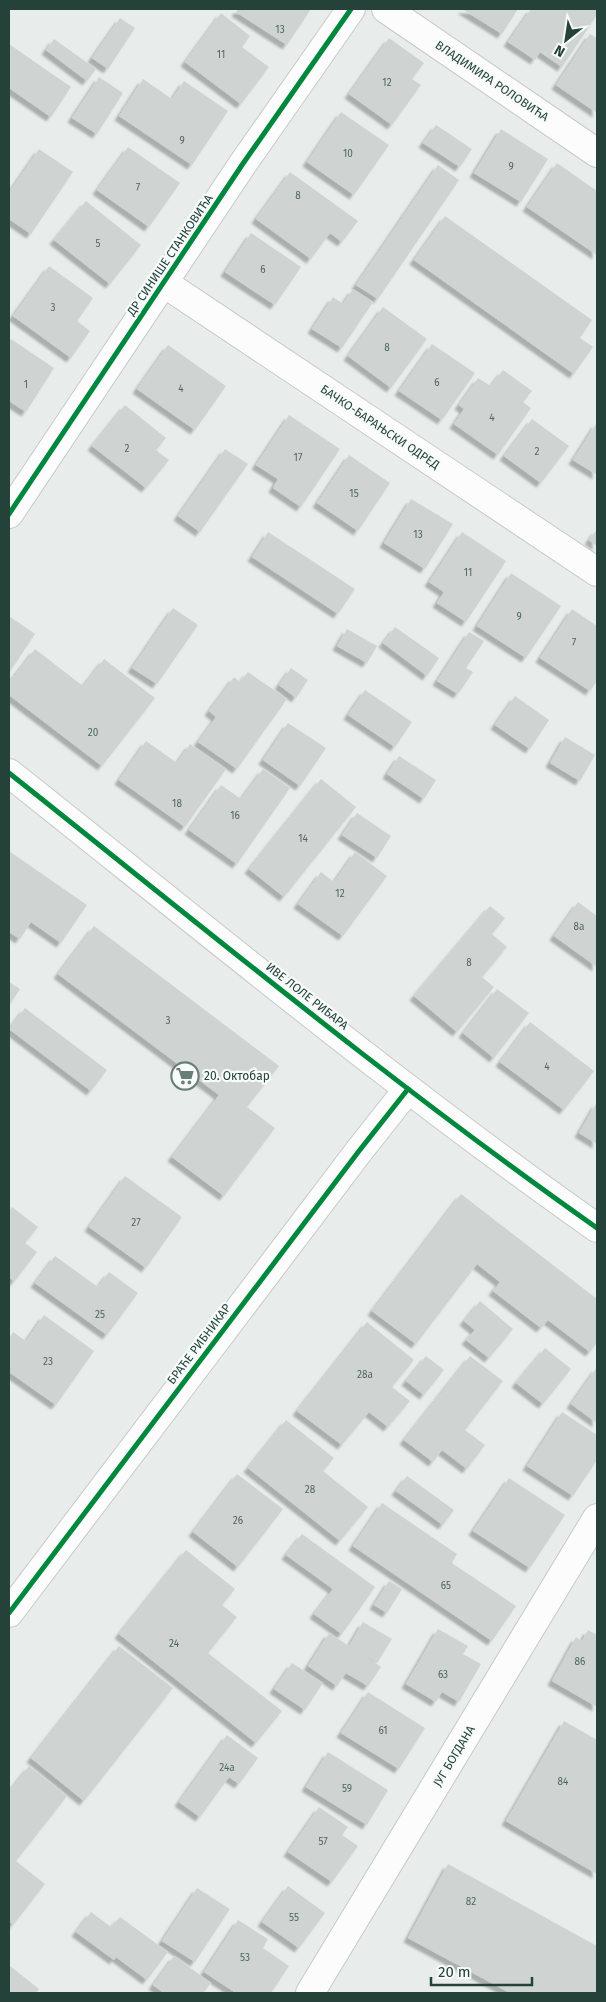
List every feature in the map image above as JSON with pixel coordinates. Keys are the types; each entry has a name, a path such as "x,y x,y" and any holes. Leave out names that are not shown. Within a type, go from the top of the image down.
{"street":[{"name":"ДР СИНИШЕ СТАНКОВИЋА","path":"9,514 253,150 352,9"},
{"name":"ВЛАДИМИРА РОЛОВИЋА","path":"386,9 597,153"},
{"name":"БАЧКО-БАРАЊСКИ ОДРЕД","path":"164,282 597,572"},
{"name":"ИВЕ ЛОЛЕ РИБАРА","path":"9,773 408,1089 597,1228"},
{"name":"БРАЋЕ РИБНИКАР","path":"9,1613 353,1158 408,1089"},
{"name":"ЈУГ БОГДАНА","path":"310,1993 597,1518"}],"building":[{"path":"238,9 311,9 287,45 236,12"},
{"path":"462,9 518,9 502,34"},
{"path":"531,9 597,9 597,15 562,67 540,52 535,60 508,42"},
{"path":"221,13 250,36 242,47 269,67 241,104 185,62"},
{"path":"120,18 135,28 108,69 92,58"},
{"path":"590,34 597,38 597,113 556,85"},
{"path":"389,38 424,63 412,79 421,85 392,125 349,94"},
{"path":"54,39 96,69 87,81 46,50"},
{"path":"9,44 71,87 51,117 9,88"},
{"path":"99,77 123,93 97,134 72,118"},
{"path":"143,79 172,99 184,81 228,111 192,165 119,116"},
{"path":"341,112 389,145 354,195 307,162"},
{"path":"436,125 472,149 460,167 423,143"},
{"path":"501,129 548,159 521,202 474,173"},
{"path":"128,147 180,183 149,227 97,190"},
{"path":"39,149 73,172 31,234 9,219 9,193"},
{"path":"557,163 597,191 597,255 527,207"},
{"path":"438,165 459,180 378,299 356,285"},
{"path":"290,172 358,221 342,242 330,233 311,259 256,219"},
{"path":"86,201 141,245 110,284 54,240"},
{"path":"445,216 592,320 580,338 593,347 574,374 414,260"},
{"path":"251,233 301,267 275,305 225,272"},
{"path":"49,266 93,298 77,321 90,331 71,358 13,316"},
{"path":"353,289 373,302 342,348 312,329 333,297 343,304"},
{"path":"383,307 427,339 391,388 348,356"},
{"path":"11,339 54,368 26,412 9,401 9,343"},
{"path":"432,344 475,373 442,420 399,391"},
{"path":"168,345 226,386 195,430 137,389"},
{"path":"503,370 532,391 523,402 531,408 498,455 454,424 464,409 459,405 478,378 491,386"},
{"path":"125,405 166,438 156,450 169,460 146,488 92,446"},
{"path":"289,415 340,449 301,507 273,488 278,479 256,465"},
{"path":"532,419 569,446 541,483 504,456"},
{"path":"597,422 597,475 573,460"},
{"path":"225,449 248,464 200,532 178,516"},
{"path":"349,455 390,483 358,531 317,503"},
{"path":"411,499 453,524 425,569 384,543"},
{"path":"597,529 597,546 589,540"},
{"path":"268,532 355,589 338,614 252,557"},
{"path":"462,532 506,561 466,622 437,603 444,592 429,582"},
{"path":"511,573 561,606 526,658 477,626"},
{"path":"173,608 198,625 157,684 132,668"},
{"path":"572,609 597,626 597,681 590,691 540,658"},
{"path":"9,616 35,634 9,673"},
{"path":"395,627 439,658 427,676 383,643"},
{"path":"347,629 377,646 367,663 337,646"},
{"path":"469,632 484,641 466,668 473,672 458,694 437,681"},
{"path":"35,649 83,686 104,659 155,698 102,766 9,695 9,683"},
{"path":"291,668 308,680 296,698 279,685"},
{"path":"248,672 287,699 237,769 198,742 216,717 209,711 234,677 240,682"},
{"path":"365,690 412,722 395,747 348,715"},
{"path":"515,696 549,720 530,749 495,725"},
{"path":"288,723 326,748 300,786 263,760"},
{"path":"565,737 595,755 580,781 550,763"},
{"path":"146,741 177,763 190,744 226,769 185,827 119,780"},
{"path":"399,756 436,780 424,799 387,774"},
{"path":"263,769 290,788 237,864 189,830 221,785 241,799"},
{"path":"321,779 356,807 284,897 249,869"},
{"path":"357,813 391,836 377,858 342,835"},
{"path":"9,851 87,905 61,943 31,922 20,939 9,932"},
{"path":"355,852 387,876 343,936 298,904 321,872 334,882"},
{"path":"578,902 597,916 597,967 554,936"},
{"path":"490,906 505,918 492,934 507,947 482,977 494,987 457,1032 414,996"},
{"path":"94,926 279,1066 247,1107 275,1128 224,1196 172,1157 219,1095 58,974"},
{"path":"9,982 20,989 9,1006"},
{"path":"497,989 529,1013 494,1058 463,1033"},
{"path":"25,1008 107,1070 91,1091 9,1029"},
{"path":"530,1022 594,1071 564,1110 500,1062"},
{"path":"597,1102 597,1144 579,1133"},
{"path":"125,1176 182,1217 146,1268 89,1227"},
{"path":"461,1194 597,1299 597,1343 590,1352 548,1320 541,1328 493,1291 500,1282 477,1264 416,1344 372,1311"},
{"path":"12,1207 38,1227 25,1243 37,1252 14,1282 9,1277 9,1211"},
{"path":"55,1256 98,1287 109,1272 138,1293 107,1335 35,1283"},
{"path":"480,1301 513,1329 489,1358 466,1340 475,1330 464,1321"},
{"path":"44,1315 94,1351 56,1405 9,1372 9,1339 13,1332 26,1341"},
{"path":"367,1322 414,1360 392,1387 410,1401 388,1427 369,1412 342,1445 297,1411"},
{"path":"545,1348 571,1369 543,1404 516,1383"},
{"path":"426,1356 444,1370 424,1395 406,1381"},
{"path":"470,1356 503,1381 465,1430 485,1445 467,1469 442,1450 433,1462 404,1440"},
{"path":"597,1367 597,1423 571,1404"},
{"path":"562,1412 597,1435 597,1460 573,1496 527,1466"},
{"path":"286,1420 334,1458 323,1471 368,1507 340,1541 248,1468"},
{"path":"237,1474 283,1509 238,1567 193,1532"},
{"path":"407,1476 454,1510 443,1525 396,1491"},
{"path":"509,1478 565,1515 530,1568 473,1531"},
{"path":"382,1503 457,1554 452,1563 516,1606 492,1641 353,1546"},
{"path":"302,1534 375,1587 342,1634 314,1614 333,1589 286,1555"},
{"path":"186,1550 235,1589 222,1605 237,1617 208,1653 282,1711 256,1743 119,1634"},
{"path":"389,1581 402,1589 387,1613 374,1605"},
{"path":"363,1622 392,1639 377,1663 360,1652 381,1667 368,1686 346,1673 337,1686 308,1666 329,1633 349,1646"},
{"path":"438,1629 468,1646 463,1654 481,1664 459,1702 442,1692 436,1702 406,1684"},
{"path":"588,1630 597,1635 597,1707 552,1681 576,1637 582,1641"},
{"path":"119,1646 173,1688 84,1801 31,1758"},
{"path":"292,1663 323,1683 305,1710 274,1689"},
{"path":"368,1692 425,1728 399,1769 341,1733"},
{"path":"564,1721 597,1740 597,1874 506,1821"},
{"path":"227,1735 258,1758 239,1784 229,1777 200,1817 179,1802"},
{"path":"328,1752 388,1790 367,1825 306,1787"},
{"path":"29,1766 67,1796 16,1861 45,1884 13,1925 9,1921 9,1792"},
{"path":"319,1807 348,1827 342,1835 358,1846 332,1882 288,1852"},
{"path":"448,1864 597,1946 597,1993 510,1993 408,1938"},
{"path":"288,1886 325,1913 299,1948 262,1922"},
{"path":"197,1888 230,1909 195,1962 162,1941"},
{"path":"91,1912 111,1927 120,1917 168,1952 147,1980 116,1957 114,1960 76,1932"},
{"path":"238,1920 268,1939 263,1948 289,1966 271,1993 236,1993 204,1972"},
{"path":"174,1956 211,1983 203,1993 164,1993 153,1985"},
{"path":"9,1965 39,1989 36,1993 9,1993"}],"cycle path":[{"path":"9,514 242,165 351,9"},
{"path":"9,773 373,1062 447,1119 597,1228"},
{"path":"9,1613 408,1089"}],"place":[{"name":"20. Октобар","path":"185,1076"}]}
